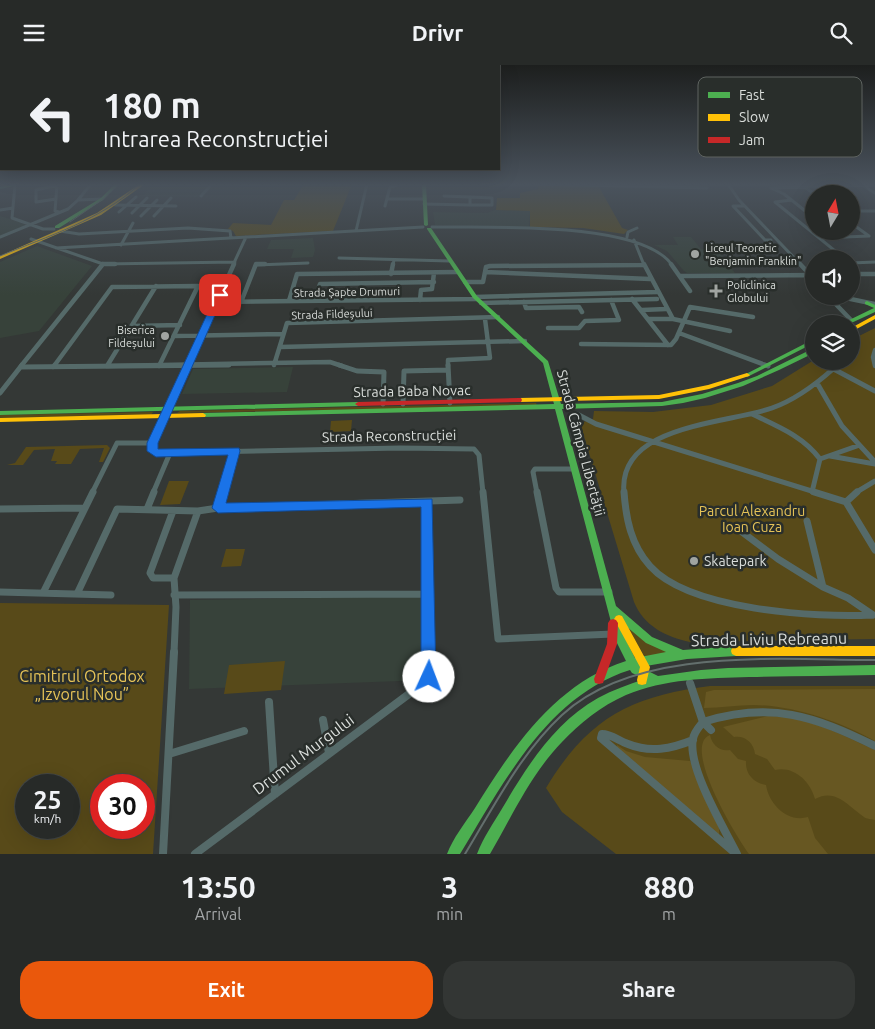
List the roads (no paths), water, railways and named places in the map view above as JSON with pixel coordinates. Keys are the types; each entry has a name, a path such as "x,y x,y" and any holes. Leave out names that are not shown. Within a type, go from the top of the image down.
{"main road":[{"path":"60,229 71,221"},
{"path":"60,229 73,221"},
{"path":"0,258 34,240 43,231 60,229 76,221"},
{"path":"0,253 82,221"},
{"name":"Strada Câmpia Libertății","path":"427,221 428,227 457,272 478,300 544,359 576,469 621,641 631,665"},
{"path":"859,315 873,306"},
{"path":"860,325 873,318"},
{"name":"Strada Baba Novac","path":"0,413 166,413 558,404 669,395 726,383 768,366 805,346"},
{"name":"Strada Baba Novac","path":"0,420 383,404 450,403 642,406 689,399 756,381 805,355"},
{"path":"599,679 608,656 613,634 614,609"},
{"path":"614,609 650,640 682,654"},
{"name":"Strada Câmpia Libertății","path":"614,609 643,661 645,667 642,679"},
{"name":"Strada Liviu Rebreanu","path":"454,854 514,760 538,729 570,696 599,679 643,661 705,651 875,651"},
{"path":"631,665 642,679"},
{"path":"483,854 545,755 566,729 604,700 642,679 688,674 875,670"}],"street":[{"path":"19,221 43,231"},
{"path":"0,237 39,221"},
{"path":"356,231 358,221"},
{"path":"747,221 765,240 771,240"},
{"path":"759,221 805,268"},
{"path":"121,245 133,223"},
{"path":"56,248 428,227 584,231 627,237 666,256 690,291"},
{"path":"627,237 628,232 637,228"},
{"path":"60,229 76,234 203,229 230,231 231,239"},
{"path":"860,229 869,237 860,237"},
{"path":"146,509 170,453 154,452 151,449 153,443 246,237"},
{"path":"34,240 103,264 235,262"},
{"path":"634,240 643,265 673,319"},
{"path":"822,240 834,250"},
{"path":"339,258 450,261"},
{"path":"391,274 394,259"},
{"path":"860,263 875,262"},
{"path":"241,302 256,264 308,263"},
{"path":"0,393 103,264"},
{"path":"465,283 482,283 486,267 490,266 643,265"},
{"path":"289,301 298,275 457,272"},
{"path":"485,272 650,279"},
{"path":"420,300 421,291 432,289 434,273"},
{"path":"860,275 875,274"},
{"path":"681,276 805,275"},
{"path":"313,301 320,283 434,283"},
{"path":"108,366 156,286"},
{"path":"52,367 112,287 198,286 159,366"},
{"path":"478,300 657,292"},
{"path":"632,299 668,345"},
{"path":"478,300 524,302 657,299"},
{"name":"Strada Șapte Drumuri","path":"216,302 478,300"},
{"path":"548,328 579,328 585,321 618,320 620,318 611,300"},
{"path":"524,302 526,308 580,307 582,312"},
{"path":"860,302 873,306"},
{"path":"835,305 843,315"},
{"path":"581,344 673,344 690,307 753,317"},
{"path":"642,310 666,309"},
{"name":"Strada Fildeșului","path":"174,336 284,334 287,323 484,319 498,317"},
{"path":"450,403 448,361 450,359 490,358 484,319"},
{"path":"649,319 673,319 730,331"},
{"path":"132,326 180,325"},
{"path":"679,333 768,366"},
{"path":"274,365 284,334"},
{"path":"280,347 525,341"},
{"path":"875,350 873,357 875,366"},
{"path":"20,367 187,367 330,362 357,371 379,371 385,373 383,404"},
{"path":"403,404 404,371 448,370"},
{"path":"832,370 817,383 794,398 752,414 671,431 650,441 636,454 627,469 622,489 623,504 628,524 640,553 652,570 687,592 721,601 832,615 873,616"},
{"path":"835,370 875,391"},
{"path":"817,383 832,415 857,446 875,463"},
{"path":"577,414 596,424 846,502 875,550"},
{"path":"752,414 806,442 820,459"},
{"path":"43,593 117,443 153,443"},
{"path":"820,459 857,446"},
{"name":"Strada Reconstrucției","path":"170,453 474,449 479,455 498,639 613,634"},
{"path":"218,508 235,451"},
{"path":"830,456 875,463"},
{"path":"812,492 820,459"},
{"path":"576,469 535,469 533,472 556,588 559,592 609,592"},
{"path":"846,502 848,498 875,481"},
{"path":"78,594 117,509 198,511 218,508 460,500"},
{"path":"174,595 429,594 428,502"},
{"path":"0,509 84,508"},
{"path":"173,511 150,573 153,578 174,578"},
{"path":"163,854 176,607 174,578 198,511"},
{"path":"807,521 810,540 823,587"},
{"path":"742,532 778,559 823,587 848,598 873,616"},
{"path":"0,592 111,595"},
{"name":"Drumul Murgului","path":"196,854 425,683 429,677 429,594"},
{"path":"690,683 703,722 711,730"},
{"path":"269,702 274,794"},
{"path":"737,854 708,796 697,763 693,740 703,722 733,711 755,710 788,713 833,726 875,745"},
{"path":"323,720 329,753"},
{"path":"169,754 244,731"},
{"path":"693,740 666,750 651,751 626,744 607,733 602,734 601,738 737,854"}],"tram line":[{"path":"0,256 83,221"},
{"path":"465,854 509,781 534,746 562,715 593,693 629,677 669,667 711,662 754,659 875,660"}],"place":[{"name":"Liceul Teoretic \"Benjamin Franklin\"","path":"695,254"},
{"name":"Policlinica Globului","path":"716,291"},
{"name":"Biserica Fildeșului","path":"165,336"},
{"name":"Skatepark","path":"694,561"}],"park label":[{"name":"Parcul Alexandru Ioan Cuza","path":"752,520"},
{"name":"Cimitirul Ortodox „Izvorul Nou”","path":"82,685"}]}
